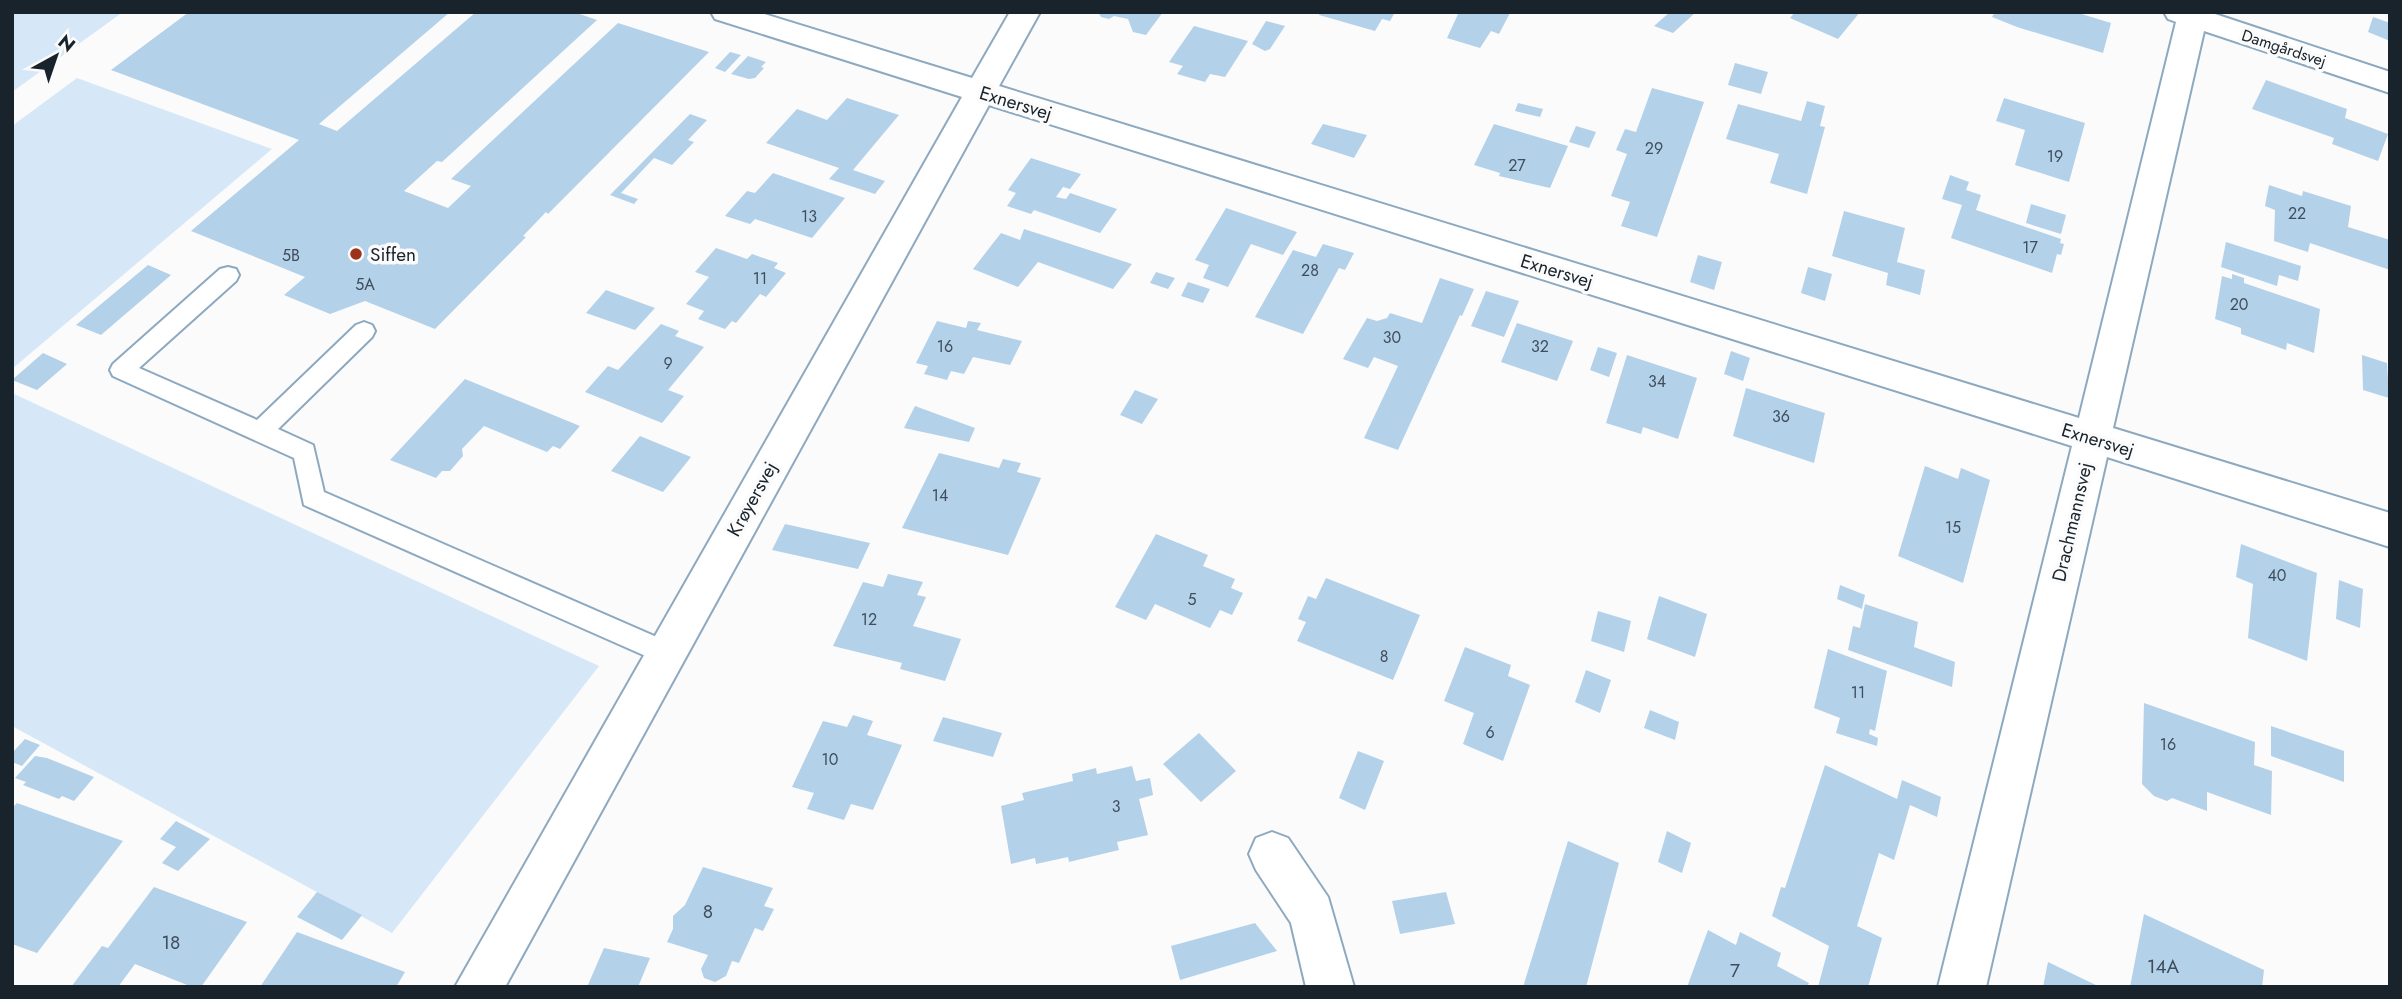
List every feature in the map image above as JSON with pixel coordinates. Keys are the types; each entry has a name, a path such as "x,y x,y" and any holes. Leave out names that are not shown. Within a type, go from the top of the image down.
{"street":[{"name":"Exnersvej","path":"724,12 2390,530"},
{"name":"Krøyersvej","path":"480,987 1025,12"},
{"name":"Damgårdsvej","path":"2185,15 2390,83"},
{"name":"Drachmannsvej","path":"1962,987 2092,438 2185,15"},
{"path":"1272,854 1312,913 1330,987"}],"lane":[{"path":"228,275 121,370 305,452 313,498 666,653"},
{"path":"260,432 364,331"}],"shaded area":[{"path":"12,12 123,12 12,92"},
{"path":"77,78 272,149 12,369 12,126"},
{"path":"12,393 599,666 392,933 12,726"}],"building":[{"path":"189,12 450,12 319,124 337,131 476,12 574,12 597,20 442,162 437,161 404,191 448,208 471,186 451,179 618,23 709,52 548,214 546,212 523,236 526,237 435,329 365,301 330,314 284,295 305,277 191,231 299,140 111,70"},
{"path":"1098,12 1163,12 1146,35 1133,32 1128,19 1114,16 1109,19 1101,17"},
{"path":"1321,12 1395,12 1390,21 1382,19 1375,31 1319,15"},
{"path":"1459,12 1510,13 1499,34 1491,31 1480,48 1447,38"},
{"path":"1670,12 1696,12 1673,33 1654,26"},
{"path":"1795,12 1860,12 1838,39 1790,18"},
{"path":"1995,12 2075,12 2111,23 2103,53 2017,27 1992,17"},
{"path":"2373,17 2390,23 2390,41 2368,32"},
{"path":"1266,21 1285,26 1270,49 1265,51 1252,44"},
{"path":"1194,26 1248,41 1225,77 1210,74 1205,82 1177,74 1183,66 1169,62"},
{"path":"730,52 741,55 725,72 715,68"},
{"path":"748,56 766,62 755,78 731,74"},
{"path":"1735,63 1768,72 1761,94 1728,85"},
{"path":"2266,80 2347,109 2345,118 2388,134 2378,161 2332,144 2334,138 2252,109"},
{"path":"1652,88 1704,102 1657,237 1621,226 1630,202 1611,196 1627,154 1616,150 1625,129 1636,132"},
{"path":"847,98 899,115 853,170 885,181 875,194 829,179 839,168 766,143 797,109 827,120"},
{"path":"2004,98 2085,123 2069,182 2015,165 2025,130 1996,121"},
{"path":"1807,101 1825,106 1820,126 1825,127 1807,194 1770,183 1779,154 1726,139 1738,104 1801,121"},
{"path":"1518,103 1543,109 1540,117 1515,111"},
{"path":"690,114 707,120 688,140 694,142 672,165 654,158 621,193 638,199 634,204 610,195"},
{"path":"1323,124 1367,135 1354,158 1311,144"},
{"path":"1494,124 1568,146 1550,188 1499,176 1500,173 1474,165"},
{"path":"1576,126 1596,132 1589,148 1569,142"},
{"path":"1031,158 1081,174 1070,189 1063,187 1056,197 1066,199 1070,193 1117,209 1100,233 1034,210 1031,214 1007,206 1016,193 1008,190"},
{"path":"773,173 845,198 812,238 755,219 750,224 725,216 747,191 755,193"},
{"path":"1950,175 1969,182 1966,190 1981,195 1976,210 2061,239 2060,243 2064,244 2061,255 2057,254 2052,273 1951,238 1962,205 1942,199"},
{"path":"2269,185 2302,196 2303,191 2351,206 2348,227 2390,240 2390,270 2310,243 2308,252 2274,241 2275,210 2265,206"},
{"path":"2031,204 2066,215 2061,234 2026,223"},
{"path":"1226,208 1297,232 1283,255 1251,244 1228,287 1203,278 1209,265 1195,260"},
{"path":"1844,211 1905,228 1897,262 1925,270 1920,295 1886,285 1888,273 1832,256"},
{"path":"1024,229 1132,264 1113,289 1038,262 1018,287 973,269 1001,233 1020,240"},
{"path":"2226,242 2301,266 2298,281 2279,275 2277,286 2221,267"},
{"path":"1323,244 1354,253 1345,270 1339,268 1303,334 1255,317 1293,250 1316,257"},
{"path":"716,248 747,259 752,254 778,263 774,268 786,273 766,297 760,294 736,323 732,321 725,329 698,319 704,311 686,304 709,277 695,272"},
{"path":"1698,255 1722,262 1714,290 1690,282"},
{"path":"148,265 171,275 101,335 76,325"},
{"path":"1808,267 1832,274 1825,301 1801,293"},
{"path":"1156,272 1175,278 1168,289 1150,283"},
{"path":"2232,274 2244,278 2244,283 2320,309 2314,353 2287,343 2286,350 2241,334 2241,328 2215,319 2222,276 2232,279"},
{"path":"1440,278 1474,289 1462,316 1460,315 1398,450 1364,438 1398,366 1374,357 1368,368 1343,359 1367,318 1377,321 1387,318 1390,313 1422,323"},
{"path":"1188,282 1210,289 1203,303 1181,296"},
{"path":"606,290 655,308 635,330 586,313"},
{"path":"1486,291 1519,301 1504,337 1471,326"},
{"path":"937,321 966,328 968,321 981,323 977,330 1022,341 1010,365 973,357 964,374 951,371 947,380 924,374 928,366 916,363"},
{"path":"1517,323 1573,341 1557,381 1501,362"},
{"path":"661,324 679,331 675,336 704,347 668,390 684,396 662,423 585,392 608,366 618,370"},
{"path":"1598,347 1617,353 1609,377 1590,370"},
{"path":"1731,351 1750,358 1743,381 1724,374"},
{"path":"43,353 67,364 37,390 12,380"},
{"path":"1627,355 1697,378 1678,439 1643,427 1641,434 1606,423"},
{"path":"2362,355 2387,363 2389,398 2363,390"},
{"path":"465,379 580,426 560,449 553,446 547,452 484,426 462,449 463,456 450,471 442,471 436,478 390,460"},
{"path":"1746,388 1825,413 1814,463 1733,436"},
{"path":"1135,390 1158,399 1142,424 1120,415"},
{"path":"915,406 975,428 969,442 904,428"},
{"path":"640,436 691,457 663,492 611,471"},
{"path":"939,453 999,468 1003,459 1021,463 1017,472 1041,478 1008,555 902,528"},
{"path":"1925,466 1958,479 1961,468 1990,480 1963,583 1898,556"},
{"path":"785,524 870,543 858,569 772,550"},
{"path":"1156,534 1208,555 1203,566 1235,579 1231,588 1243,593 1232,615 1220,610 1210,628 1155,604 1146,620 1115,607"},
{"path":"2241,544 2317,573 2307,661 2248,638 2253,584 2236,577"},
{"path":"888,574 923,582 917,595 926,597 913,626 961,639 945,681 900,669 902,663 833,646 863,582 883,587"},
{"path":"1326,578 1420,615 1393,680 1297,641 1306,622 1298,619 1308,596 1316,599"},
{"path":"2339,580 2363,589 2360,628 2336,619"},
{"path":"1840,585 1865,595 1862,609 1837,599"},
{"path":"1659,596 1707,614 1695,657 1647,639"},
{"path":"1865,604 1918,622 1914,647 1955,662 1952,687 1848,650 1853,626 1860,628"},
{"path":"1598,611 1631,621 1624,652 1591,641"},
{"path":"1465,647 1511,665 1508,676 1530,685 1503,761 1463,744 1474,713 1444,701"},
{"path":"1828,649 1887,671 1875,731 1870,729 1869,734 1878,738 1877,746 1836,733 1840,718 1814,708"},
{"path":"1586,670 1611,680 1600,713 1575,702"},
{"path":"2144,703 2255,742 2254,765 2272,771 2271,815 2207,792 2207,811 2172,798 2167,801 2154,796 2142,784"},
{"path":"1650,710 1679,722 1675,740 1644,728"},
{"path":"853,715 873,721 867,735 902,745 873,810 851,804 844,820 807,809 814,793 792,787 823,721 847,727"},
{"path":"943,717 1002,733 993,757 933,741"},
{"path":"2271,726 2344,751 2344,782 2271,756"},
{"path":"1199,733 1236,771 1201,802 1163,764"},
{"path":"25,739 40,745 22,766 12,762 12,753"},
{"path":"1358,751 1384,761 1365,810 1339,798"},
{"path":"35,756 47,758 94,777 74,801 62,796 59,799 23,785 26,782 15,778"},
{"path":"1825,765 1897,799 1902,780 1941,797 1937,817 1910,805 1894,860 1879,853 1857,926 1882,938 1868,987 1818,987 1829,946 1772,916 1781,887 1785,888"},
{"path":"1132,766 1136,781 1150,778 1153,795 1139,799 1148,835 1117,842 1119,850 1069,862 1068,857 1036,864 1035,858 1011,864 1001,806 1024,800 1022,793 1073,781 1072,774 1096,768 1097,774"},
{"path":"17,803 123,841 37,953 12,944 12,808"},
{"path":"176,821 210,839 178,871 162,863 176,847 160,839"},
{"path":"1667,831 1691,843 1682,873 1658,862"},
{"path":"1568,841 1619,863 1586,987 1523,987"},
{"path":"703,867 773,888 764,906 774,909 763,931 755,928 739,963 732,961 726,976 715,982 704,978 701,969 708,955 667,942 673,929 673,916 685,905"},
{"path":"154,887 247,922 201,987 192,987 135,964 118,987 71,987 102,946 108,948"},
{"path":"317,892 362,915 342,940 297,917"},
{"path":"1446,892 1455,924 1400,934 1392,901"},
{"path":"2144,914 2264,970 2262,987 2130,987"},
{"path":"1255,923 1277,951 1180,980 1171,946"},
{"path":"1708,930 1736,945 1740,932 1781,953 1777,966 1809,983 1807,987 1687,987"},
{"path":"297,932 405,972 396,987 260,987"},
{"path":"604,948 650,958 638,987 587,987"},
{"path":"2048,962 2100,987 2043,987"}],"place":[{"name":"Siffen","path":"356,254"}]}
